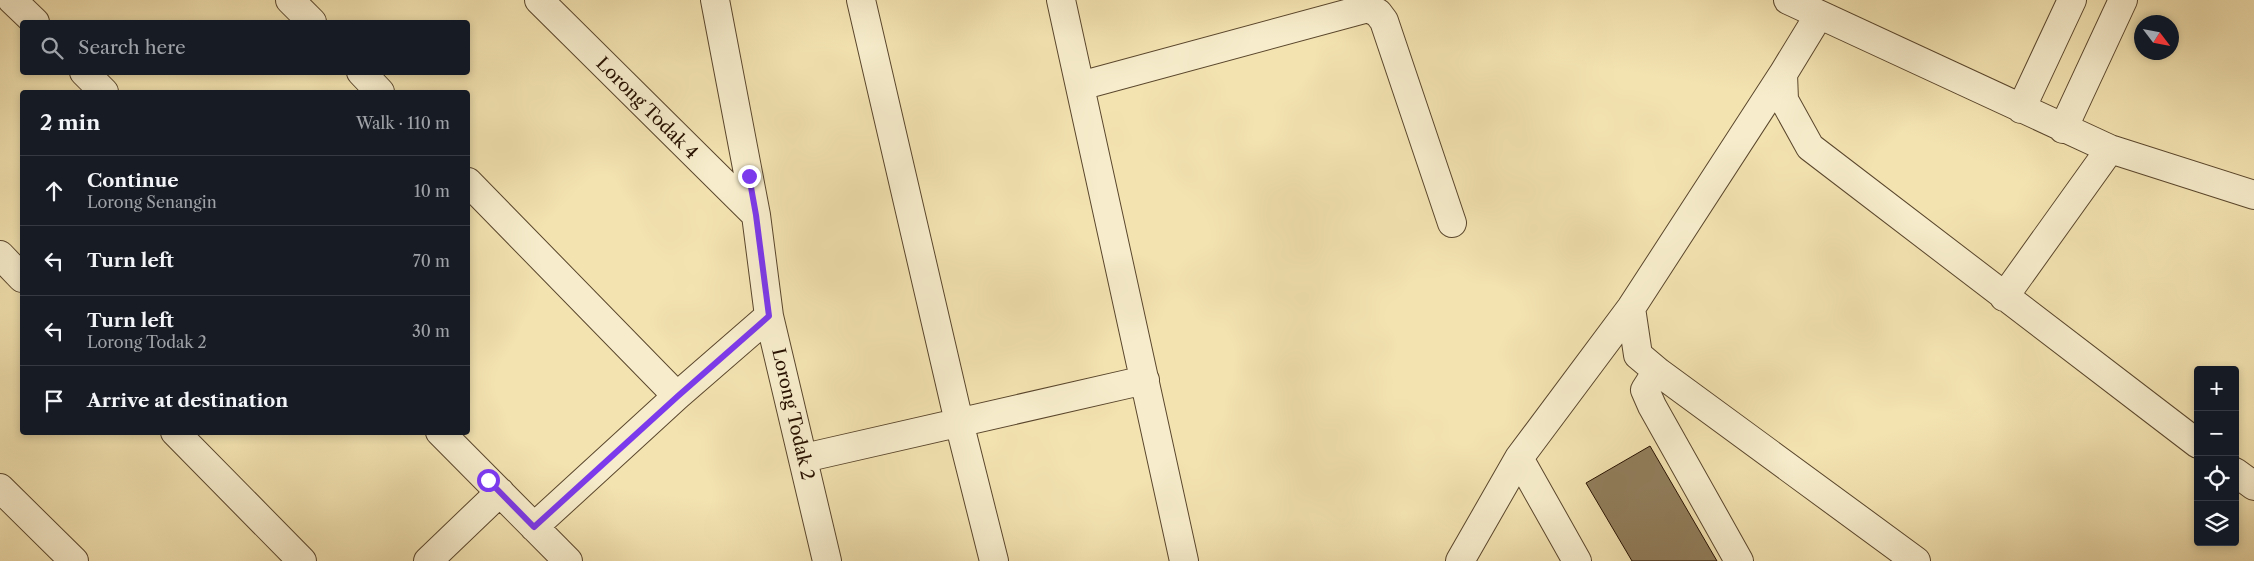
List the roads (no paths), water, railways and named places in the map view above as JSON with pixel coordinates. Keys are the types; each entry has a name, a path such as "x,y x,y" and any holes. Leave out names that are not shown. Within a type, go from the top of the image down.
{"street":[{"path":"12,0 32,20"},
{"path":"290,0 310,20"},
{"name":"Lorong Todak 4","path":"539,0 756,215"},
{"name":"Lorong Todak 2","path":"716,0 756,215 769,316 827,561"},
{"path":"861,0 959,422 994,561"},
{"path":"1061,0 1184,561"},
{"path":"1788,0 2110,150 2254,195"},
{"path":"2021,109 2072,0"},
{"path":"2063,129 2124,0"},
{"path":"1080,86 1368,8 1378,13 1384,21 1452,224"},
{"path":"1460,561 1519,458 1631,308 1783,74 1819,15"},
{"path":"1783,74 1784,100 1810,147 2194,441"},
{"path":"87,75 102,90"},
{"path":"364,75 378,90"},
{"path":"2004,297 2110,150"},
{"path":"470,184 678,396"},
{"path":"0,255 20,276"},
{"path":"1631,308 1638,355 1657,371 1916,561"},
{"path":"534,527 769,316"},
{"path":"1657,371 1645,390 1652,406 1739,561"},
{"path":"804,458 1145,380"},
{"path":"178,435 302,561"},
{"path":"443,435 568,561"},
{"path":"1519,458 1576,561"},
{"path":"2239,475 2254,486"},
{"path":"0,488 74,561"},
{"path":"428,561 500,492"}]}
